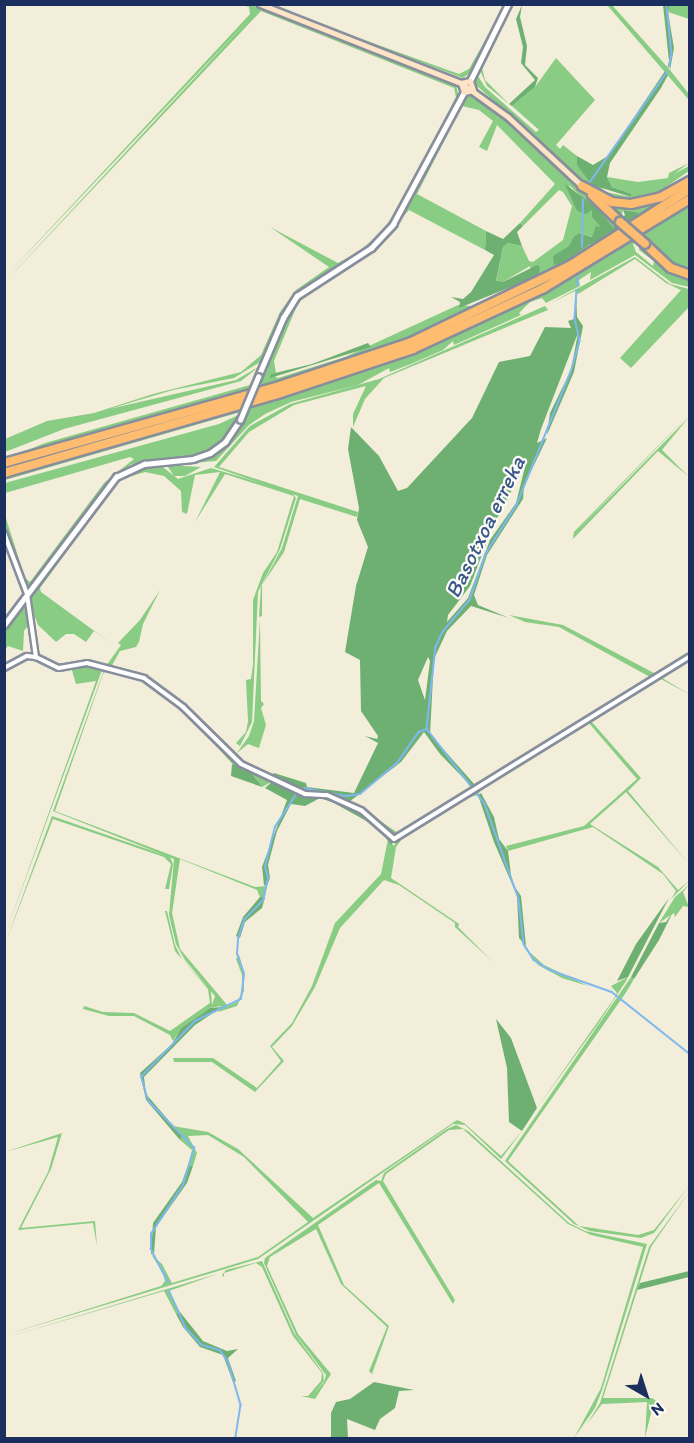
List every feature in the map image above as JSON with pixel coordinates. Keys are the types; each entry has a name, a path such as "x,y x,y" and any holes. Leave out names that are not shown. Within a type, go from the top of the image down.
{"highway":[{"path":"582,186 612,202 631,204 661,197 690,181"},
{"path":"582,186 671,268 690,274"},
{"path":"4,463 276,387 411,342 571,265 690,189"},
{"path":"4,473 300,388 413,349 564,277 690,199"}],"main road":[{"path":"260,4 461,83 473,90 582,186"},
{"path":"461,83 470,81 473,90"},
{"path":"461,83 464,92 473,90"}],"street":[{"path":"470,81 508,4"},
{"path":"4,624 116,477 144,464 193,459 210,453 225,442 240,420 280,326 297,297 370,248 398,217 464,92"},
{"path":"4,532 27,594 36,657"},
{"path":"4,668 27,656 36,657 59,668 73,664 98,666 144,678 183,707 241,764 305,794 327,795 361,810 394,838 690,656"}],"green space":[{"path":"242,5 252,5 427,71 456,85 459,97 393,221 372,243 357,253 383,231 407,193 456,97 454,88 261,11 5,282 253,15 5,277 250,14 249,7"},
{"path":"267,5 459,74 469,69 505,5 471,72 463,78"},
{"path":"511,5 482,68 485,80 509,104 487,86 479,68"},
{"path":"522,5 520,17 527,46 525,65 538,78 535,87 512,106 509,104 535,80 521,63 523,47 516,19"},
{"path":"607,5 612,5 670,70 689,94 689,100"},
{"path":"663,5 670,5 668,12 674,48 670,70"},
{"path":"670,5 689,5 689,19 668,12"},
{"path":"556,58 595,100 556,145 560,149 563,145 577,156 579,164 605,192 631,197 632,194 612,187 607,177 638,182 668,178 669,173 689,163 674,174 689,166 689,171 660,191 689,174 689,178 656,196 631,202 610,198 590,188 475,84 476,73 485,87 536,132 539,130 512,106 535,87"},
{"path":"665,71 668,75 661,88 610,163 607,177 612,187 632,194 631,197 592,185 577,165 577,156 593,165 608,156"},
{"path":"472,95 502,116 618,225 613,227 569,185 577,211 592,210 601,227 594,231 593,237 579,233 574,236 568,260 590,244 597,246 445,324 314,372 5,459 45,443 260,382 291,307 307,289 371,251 395,226 463,99","holes":["462,106 479,110 493,121 479,147 487,151 497,125 555,184 520,223 523,226 559,190 563,192 572,206 563,240 533,262 529,261 522,246 508,243 503,247 496,282 503,282 530,266 532,278 498,294 471,306 458,305 345,357 278,378 271,374 276,373 274,361 298,303 322,282 369,256 409,210 485,250 486,231 417,194"]},
{"path":"565,184 596,207 613,227 625,215 623,210 637,212 638,216 606,236 609,239 597,246 590,244 568,260 554,265 553,256 569,246 574,236 579,233 592,237 596,226 601,227 592,217 592,210 586,214 577,211"},
{"path":"689,185 609,239 606,236 622,228 637,212 623,210 621,219 598,198 620,205"},
{"path":"689,203 689,273 680,271 646,242 647,236 633,244 636,252 653,266 654,261 639,250 640,244 677,274 689,277 689,287 672,283 635,255 590,280 591,272 579,280 580,286 546,303 542,298 530,302 519,313 521,315 454,345 453,341 443,350 411,364 390,372 389,368 358,385 291,402 265,414 249,425 216,461 168,465 201,467 185,476 174,476 166,464 195,461 216,452 231,440 243,418 237,420 217,446 200,454 132,464 111,478 31,585 27,585 5,528 4,512 25,578 30,582 104,483 134,459 130,457 5,493 5,483 219,424 251,409 5,480 5,477 306,390 410,354 568,280"},
{"path":"520,223 523,226 517,232 522,246 508,243 503,247 496,281 503,282 537,265 540,267 538,276 459,308 460,302 451,297 463,299 471,292 494,255 485,250 486,231 503,239"},
{"path":"270,227 338,263 357,253 297,293 281,317 260,362 234,378 173,390 109,409 236,380 260,366 241,381 64,429 5,452 5,439 47,421 94,413 153,394 241,372 261,355 280,312 296,290 329,267"},
{"path":"635,257 670,284 689,289 689,307 631,368 620,358 681,290 666,283 635,259 578,294 575,291 549,304"},
{"path":"576,290 577,317 583,326 574,372 547,435 550,413 571,370 578,333 541,429 537,443 547,438 524,486 523,499 487,555 474,595 478,605 509,618 471,606 447,631 434,659 430,734 475,785 472,787 440,754 424,732 401,762 349,802 308,792 271,777 274,773 306,783 307,787 354,793 378,743 365,736 377,739 378,736 361,711 360,660 345,652 356,586 368,547 357,520 359,508 348,449 351,427 379,456 398,491 407,488 472,418 499,362 530,356 545,327 571,328 568,321 574,319","holes":["526,463 516,503 490,540 468,598 447,622 448,615 470,586 493,526","428,657 430,661 425,700 418,680"]},
{"path":"545,306 548,310 384,378 365,399 353,427 353,414 366,386 294,405 249,432 219,467 358,512 357,517 300,499 284,552 262,584 282,548 298,496 214,467 250,426 290,404 379,379"},
{"path":"368,343 371,347 270,378 271,374 312,364"},
{"path":"689,414 574,534 689,417 662,450 689,477 658,451 573,539 574,532"},
{"path":"159,464 178,479 211,468 281,489 293,494 296,498 280,549 258,592 252,722 240,746 236,743 246,732 248,721 246,680 251,679 253,664 253,600 263,573 277,552 294,496 225,474 195,522 220,472 195,475 187,514 182,512 181,491 164,476 145,472 119,480 40,588 41,592 115,646 94,631 86,642 74,634 66,634 56,642 38,625 30,604 31,592 111,485 126,473"},
{"path":"262,585 262,616 259,617 261,587"},
{"path":"160,590 143,624 136,647 120,651 111,667 106,666 121,645 118,643 140,620"},
{"path":"26,599 29,624 24,631 23,651 8,646 5,650 5,627"},
{"path":"509,615 563,625 654,673 689,654 400,835 393,835 375,818 347,803 351,801 398,833 650,677 559,627 525,622"},
{"path":"260,619 261,701 264,704 261,708 266,725 259,748 248,744 237,753 249,736 254,721"},
{"path":"91,666 102,670 5,935 96,681 76,684 71,667"},
{"path":"106,669 144,680 180,708 144,682 107,670 103,674 55,811 255,887 267,886 265,897 260,897 257,890 180,859 172,913 180,949 228,1006 237,1002 242,992 242,975 236,959 239,955 244,972 244,991 237,1006 218,1012 221,1006 210,1008 181,1028 173,1041 170,1035 134,1016 109,1016 83,1009 84,1006 103,1012 134,1013 170,1031 210,1003 208,989 175,951 165,911 167,911 175,945 182,959 209,989 185,960 176,944 169,915 174,859 53,811 104,670","holes":["211,991 215,996 212,1005"]},
{"path":"670,669 662,678 689,694 659,678 591,721 641,778 628,791 689,864 626,792 590,824 658,867 678,890 689,881 671,899 676,891 663,874 593,827 508,851 506,846 584,826 637,779 588,722 481,789 478,795 462,799 404,836 396,847 391,878 459,924 458,927 493,962 455,927 455,923 399,885 384,880 340,928 315,987 292,1026 272,1047 284,1061 255,1092 212,1062 174,1062 173,1058 213,1058 257,1088 281,1061 270,1046 292,1023 312,986 335,923 381,874 388,839 394,846 398,838"},
{"path":"185,712 239,765 273,781 262,787 244,770 238,770"},
{"path":"232,764 251,773 262,787 231,776"},
{"path":"273,781 358,810 391,838 392,846 377,827 334,803 320,798 305,806 291,804 277,831 268,865 270,878 267,886 264,885 262,867 287,800 265,788"},
{"path":"481,793 494,817 499,839 508,851 512,883 521,896 526,946 519,938 517,896 494,842 478,795"},
{"path":"52,816 170,857 173,864 169,889 165,889 171,864 164,857 53,819 5,944"},
{"path":"689,885 683,892 689,907 683,906 675,917 674,913 659,923 675,897"},
{"path":"260,897 265,897 262,908 245,922 240,938 236,936 243,917"},
{"path":"669,898 628,977 617,981 636,944"},
{"path":"673,912 659,940 634,979 631,977 659,923 666,922"},
{"path":"523,946 544,965 588,986 562,978 538,965"},
{"path":"628,977 598,1024 537,1108 613,1000 617,993 611,986"},
{"path":"631,977 634,979 625,994 508,1161 579,1226 638,1235 654,1230 689,1186 654,1233 641,1238 590,1231 574,1224 505,1161"},
{"path":"222,1007 195,1025 144,1077 146,1094 182,1136 180,1140 146,1100 140,1073 172,1044 181,1028 210,1008"},
{"path":"496,1019 511,1038 537,1108 522,1131 509,1122 507,1068"},
{"path":"457,1120 464,1123 501,1156 522,1131 501,1159 465,1125 453,1124 258,1259 5,1335 161,1286 165,1281 163,1273 151,1254 162,1264 172,1283 258,1257 308,1222 244,1157 208,1135 188,1136 197,1153 193,1166 188,1165 192,1150 180,1140 182,1136 173,1126 208,1132 238,1149 313,1218"},
{"path":"456,1125 468,1131 569,1223 585,1231 647,1244 602,1390 595,1408 574,1438 601,1388 643,1247 591,1235 568,1224 463,1129 449,1130 386,1174 383,1181 455,1300 453,1304 379,1183 318,1225 344,1285 389,1326 372,1374 369,1371 387,1327 341,1284 316,1229 270,1257 267,1266 298,1334 331,1374 315,1399 301,1396 308,1396 321,1381 322,1373 293,1336 262,1267 256,1263 224,1273 224,1277 222,1275 226,1270 262,1261 294,1333 323,1373 324,1381 312,1396 324,1382 326,1375 296,1335 264,1263 265,1258 376,1180 381,1181 384,1173"},
{"path":"62,1133 51,1169 21,1228 95,1221 97,1246 93,1223 18,1230 48,1172 58,1137 5,1152"},
{"path":"188,1165 193,1166 187,1183 156,1227 154,1254 151,1254 153,1223 182,1182"},
{"path":"689,1192 651,1247 603,1398 652,1398 659,1403 652,1409 645,1438 647,1402 602,1404 587,1424 600,1403 649,1247"},
{"path":"689,1271 689,1277 637,1290 640,1283"},
{"path":"220,1273 169,1291 180,1312 176,1314 164,1291 5,1338"},
{"path":"180,1312 203,1341 227,1351 238,1349 228,1358 236,1381 233,1382 223,1355 200,1347 183,1327 176,1314"},
{"path":"374,1382 414,1390 399,1391 395,1408 380,1419 375,1430 347,1419 348,1438 331,1438 331,1413 336,1402 350,1399"}],"waterway":[{"name":"Basotxoa erreka","path":"667,4 672,55 669,67"},
{"name":"Basotxoa erreka","path":"590,182 667,72"},
{"name":"Basotxoa erreka","path":"582,247 583,200"},
{"name":"Basotxoa erreka","path":"577,286 578,277"},
{"name":"Basotxoa erreka","path":"577,290 575,318 580,341 571,372 517,505 486,554 470,600 443,632 436,647 427,729 485,804 519,899 524,944 534,960 550,970 612,992 690,1054"},
{"path":"304,788 346,796 360,794 397,763 419,732 427,729"},
{"path":"168,1283 151,1249 151,1234 183,1185 194,1148 148,1101 141,1077 195,1021 241,999 244,974 237,954 238,939 244,920 263,900 268,878 265,867 275,827 297,793"},
{"path":"169,1290 186,1328 202,1345 220,1350 228,1361 241,1405 236,1438"}]}
